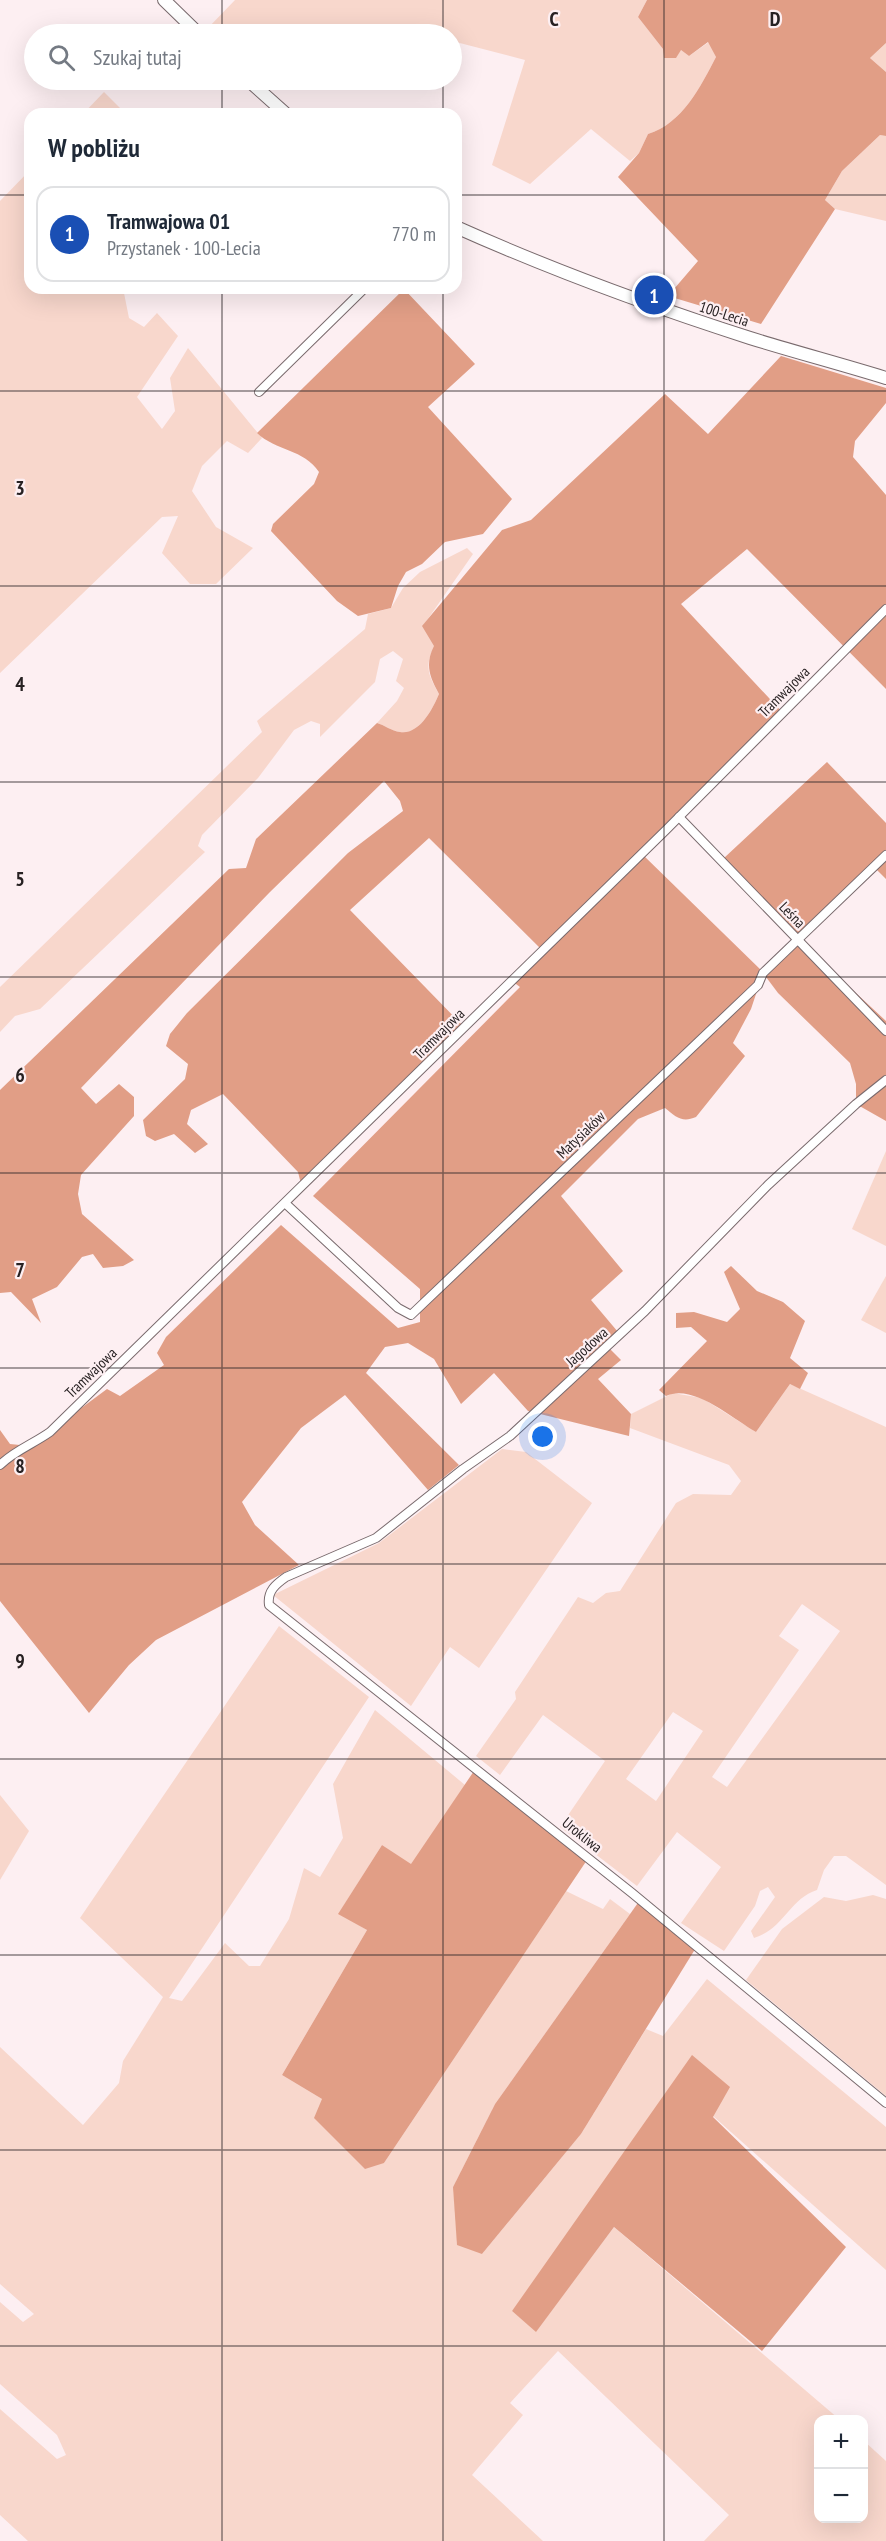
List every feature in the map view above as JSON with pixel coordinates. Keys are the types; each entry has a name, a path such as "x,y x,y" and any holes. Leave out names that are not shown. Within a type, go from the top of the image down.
{"street":[{"path":"164,0 189,24"},
{"path":"259,90 279,108"},
{"name":"100-Lecia","path":"462,231 544,267 606,290 752,339 886,378"},
{"path":"259,392 359,294"},
{"name":"Tramwajowa","path":"0,1465 10,1455 30,1446 50,1432 286,1204 679,817 886,609"},
{"name":"Leśna","path":"679,817 886,1031"},
{"name":"Matysiaków","path":"286,1204 398,1308 411,1315 758,985 763,972 886,855"},
{"name":"Jagodowa","path":"272,1589 286,1576 376,1538 432,1496 462,1469 510,1436 645,1311 768,1185 856,1104 886,1080"},
{"name":"Urokliwa","path":"272,1589 268,1598 269,1605 632,1893 886,2103"}],"shaded area":[{"path":"235,0 647,0 638,17 663,49 681,50 689,56 709,42 716,57 704,80 681,113 660,129 648,134 639,153 630,161 591,129 530,184 492,165 525,60 462,44 462,24 212,24"},
{"path":"647,0 886,0 886,43 870,58 886,72 886,136 880,135 842,171 825,200 835,209 761,324 668,296 698,261 618,177 639,153 648,134 671,122 681,113 704,80 716,57 708,42 689,56 681,50 676,58 664,58 663,49 638,17"},
{"path":"886,43 886,72 870,58"},
{"path":"104,92 120,108 89,108"},
{"path":"880,135 886,136 886,221 835,209 825,200 842,171"},
{"path":"24,176 24,294 124,294 129,318 144,327 157,313 178,336 137,397 162,429 175,411 170,378 188,348 262,438 248,453 227,441 202,466 192,491 216,527 253,548 216,584 190,584 162,553 178,516 162,517 0,673 0,201"},
{"path":"399,294 409,294 475,364 428,407 512,499 483,534 445,542 422,564 406,572 398,586 391,608 358,616 337,601 271,531 273,524 314,484 319,472 306,459 257,433"},
{"path":"781,356 886,388 886,403 855,441 853,457 886,495 886,689 747,549 681,604 783,713 642,854 763,972 798,940 724,858 827,762 886,823 886,879 874,867 799,940 886,1021 886,1121 856,1104 856,1084 850,1063 778,993 763,973 751,1009 733,1043 745,1056 696,1117 683,1119 665,1108 638,1119 561,1196 623,1271 591,1300 618,1332 605,1344 621,1360 598,1379 631,1414 629,1436 528,1411 494,1373 461,1404 434,1359 408,1343 385,1347 366,1373 459,1465 428,1490 345,1395 301,1428 242,1502 255,1525 299,1565 156,1640 129,1665 89,1713 0,1601 0,1430 10,1444 30,1446 107,1389 120,1396 164,1365 157,1353 166,1337 281,1225 398,1328 420,1322 420,1289 313,1196 520,987 512,981 543,951 429,838 350,910 465,1028 302,1188 298,1172 223,1094 191,1110 187,1124 208,1144 195,1153 174,1134 155,1141 146,1136 143,1120 185,1079 188,1064 166,1046 170,1034 187,1013 348,853 403,811 400,801 384,781 270,892 81,1088 96,1104 119,1084 134,1097 134,1116 81,1175 78,1194 82,1214 134,1260 123,1266 103,1268 93,1254 82,1257 57,1287 32,1299 41,1323 11,1292 0,1293 0,1090 229,869 246,868 256,839 377,723 400,732 407,732 420,725 439,694 429,670 434,646 422,626 502,530 531,520 665,394 708,434"},
{"path":"467,548 473,554 423,626 435,646 429,659 429,670 439,694 420,725 407,732 400,732 377,723 397,701 404,688 396,681 403,659 393,651 380,659 375,682 320,737 320,724 311,721 294,730 258,778 202,835 198,846 205,852 40,1009 15,1016 0,1032 0,987 262,732 257,721 365,629 368,614 391,608 403,588 420,572"},
{"path":"886,1151 886,1246 852,1229"},
{"path":"731,1266 757,1291 783,1302 805,1321 790,1358 808,1373 800,1389 790,1384 756,1432 725,1411 700,1398 677,1393 666,1396 659,1390 707,1341 691,1327 676,1328 676,1313 694,1312 727,1322 740,1309 724,1272"},
{"path":"886,1276 886,1333 861,1320"},
{"path":"790,1384 886,1427 886,1885 846,1856 834,1856 824,1870 817,1890 800,1900 773,1928 754,1938 751,1931 775,1897 768,1887 760,1891 755,1906 724,1951 681,1923 721,1867 677,1832 637,1886 560,1827 605,1761 543,1715 500,1775 476,1756 516,1699 515,1692 578,1597 593,1603 606,1593 620,1591 676,1503 693,1494 731,1495 741,1481 729,1465 630,1428 631,1414 673,1393 702,1398 756,1432","holes":["802,1604 840,1631 727,1787 712,1777 799,1650 779,1636","673,1712 703,1731 656,1801 626,1779"]},
{"path":"502,1449 526,1452 592,1503 479,1668 450,1647 411,1706 273,1595 379,1543"},
{"path":"279,1626 369,1697 169,1998 182,2001 225,1943 249,1966 260,1966 289,1919 304,1868 320,1877 343,1838 333,1784 375,1710 465,1785 411,1865 382,1845 339,1913 367,1930 282,2075 322,2099 384,2163 566,1891 603,1909 610,1899 630,1914 495,2104 453,2187 482,2254 581,2134 646,2029 663,2036 707,1979 886,2127 886,2270 713,2116 512,2311 536,2331 614,2227 834,2415 814,2415 814,2523 868,2523 868,2445 886,2461 886,2541 704,2541 729,2515 558,2351 510,2403 523,2415 472,2475 543,2541 28,2541 0,2515 0,2409 57,2459 66,2455 57,2435 0,2384 0,2302 23,2322 34,2314 0,2284 0,2047 83,2125 119,2083 123,2061 163,1997 80,1918"},
{"path":"476,1768 587,1860 384,2163 365,2169 314,2118 322,2099 282,2075 367,1930 338,1914 382,1845 411,1864"},
{"path":"0,1795 29,1831 0,1880"},
{"path":"873,1895 886,1899 886,2096 746,1980 782,1929 824,1897 846,1901"},
{"path":"640,1900 697,1946 581,2134 482,2254 457,2245 453,2187 495,2104"},
{"path":"692,2055 730,2087 713,2117 846,2247 762,2351 614,2227 536,2332 512,2311"}],"place":[{"name":"Tramwajowa 01","path":"654,295"}]}
